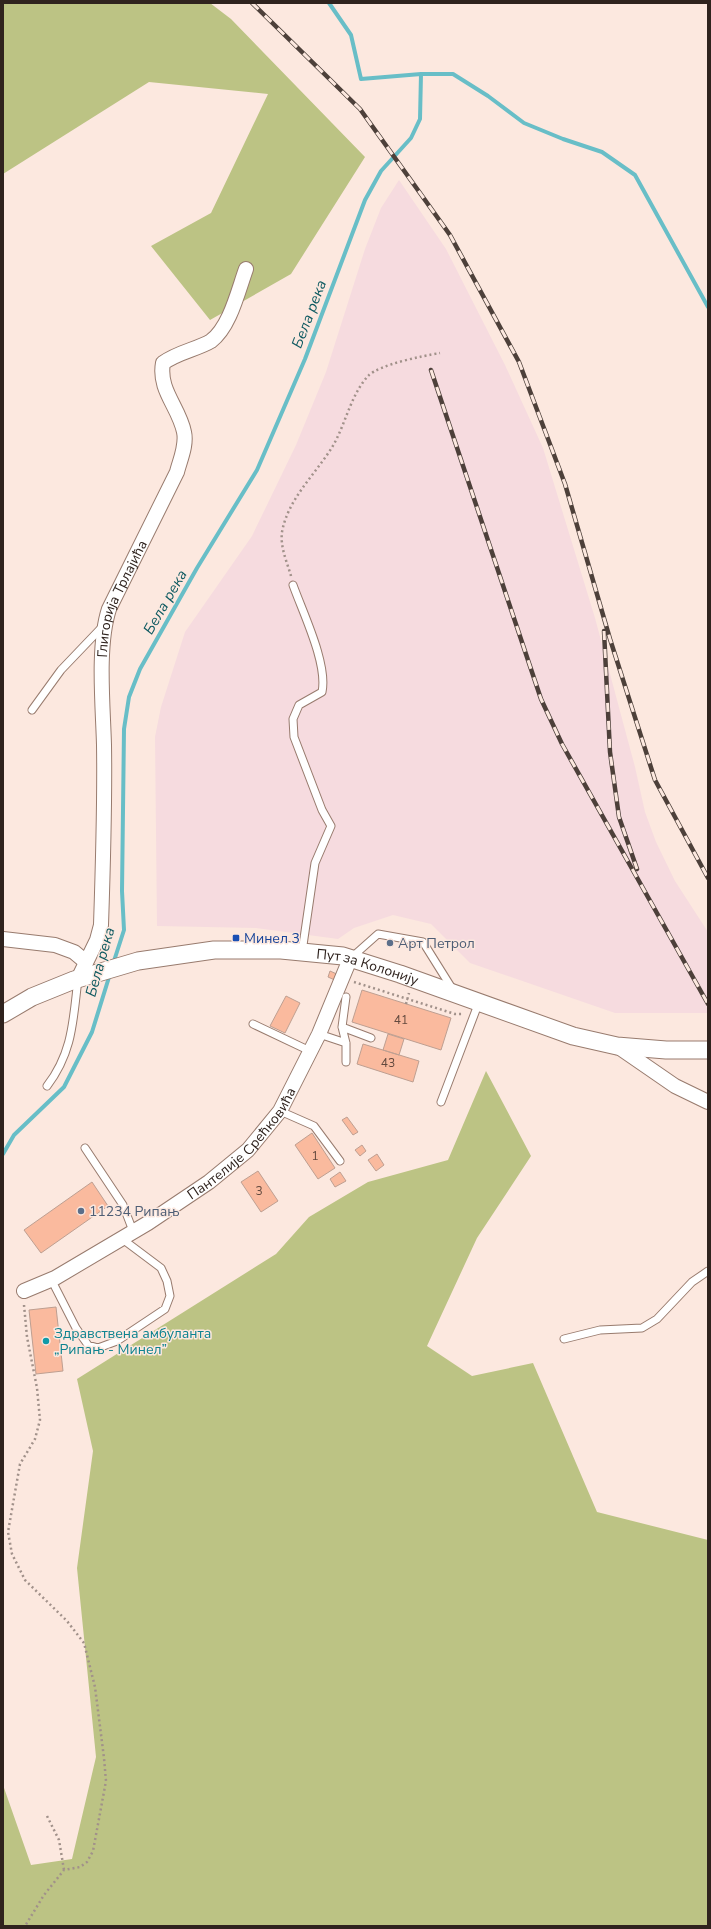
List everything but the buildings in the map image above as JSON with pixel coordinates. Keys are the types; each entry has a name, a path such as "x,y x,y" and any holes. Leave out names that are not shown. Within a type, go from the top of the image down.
{"street":[{"name":"Глигорија Трлајића","path":"92,967 101,918 105,793 102,655 104,624 109,609 177,472 183,450 184,433 163,385 161,374 163,363 174,356 210,341 218,333 229,315 246,269"},
{"path":"3,939 55,945 74,952 92,967"},
{"name":"Пут за Колонију","path":"3,1014 32,997 78,979 92,967 214,950 281,950 343,956 573,1036 617,1046 666,1050 708,1050"},
{"name":"Пантелије Срећковића","path":"24,1290 51,1279 127,1235 209,1182 248,1150 280,1111 319,1034 350,959"},
{"path":"617,1046 675,1086 708,1102"}],"lane":[{"path":"293,584 320,661 324,681 322,692 299,705 293,719 294,737 322,810 331,826 315,864 302,952"},
{"path":"32,710 61,670 104,624"},
{"path":"350,959 378,934 422,942 457,995"},
{"path":"47,1086 59,1070 68,1048 78,979"},
{"path":"346,998 342,1027 346,1043 346,1062"},
{"path":"441,1102 478,1002"},
{"path":"253,1024 310,1051"},
{"path":"342,1027 371,1038"},
{"path":"319,1034 346,1043"},
{"path":"280,1111 314,1126 340,1161"},
{"path":"51,1279 76,1328 88,1345 98,1348 117,1341 165,1309 170,1296 167,1281 161,1268 127,1235 123,1205 85,1148"},
{"path":"564,1339 600,1330 642,1328 657,1319 692,1282 708,1271"}],"path":[{"path":"293,584 283,548 282,533 286,515 334,444 355,395 369,375 374,372 409,359 440,353"},
{"path":"352,982 456,1014"},
{"path":"24,1290 27,1337 37,1388 40,1420 35,1439 20,1464 8,1532 12,1554 25,1580 68,1621 84,1643 95,1687 106,1781 93,1851 87,1862 80,1867 64,1870 44,1896 25,1926"},
{"path":"47,1816 59,1840 64,1870"}],"shaded area":[{"path":"399,180 446,249 505,365 543,448 595,618 635,767 645,812 656,842 675,881 708,932 708,1013 615,1013 470,963 431,924 393,915 354,928 338,939 256,928 157,926 155,737 161,707 185,632 252,536 296,445 326,372 365,249 381,208"}],"green space":[{"path":"3,3 210,3 231,19 365,157 291,274 210,320 151,246 211,213 268,94 149,82 3,174"},
{"path":"486,1071 531,1156 477,1238 427,1346 472,1376 533,1363 597,1512 708,1540 708,1926 3,1926 3,1785 31,1865 72,1859 96,1757 77,1568 93,1451 77,1379 276,1254 309,1217 368,1182 448,1160"}],"waterway":[{"path":"329,3 351,35 361,79 421,74 453,74 488,96 524,123 563,139 602,152 635,175 708,307"},
{"name":"Бела река","path":"113,964 124,930 122,891 124,729 129,697 140,669 197,568 257,470 305,359 365,200 381,171 411,138 420,119 421,74"},
{"name":"Бела река","path":"3,1154 14,1135 64,1087 92,1032 110,974"}],"railway":[{"path":"252,3 360,109 450,235 519,362 565,484 610,639 655,780 708,878"},
{"path":"431,370 541,699 562,744 708,1004"},
{"path":"604,631 610,752 619,817 637,869"}],"place":[{"name":"Минел 3","path":"236,938"},
{"name":"Арт Петрол","path":"390,943"},
{"name":"11234 Рипањ","path":"81,1211"},
{"name":"Здравствена амбуланта „Рипањ - Минел”","path":"46,1341"}]}
